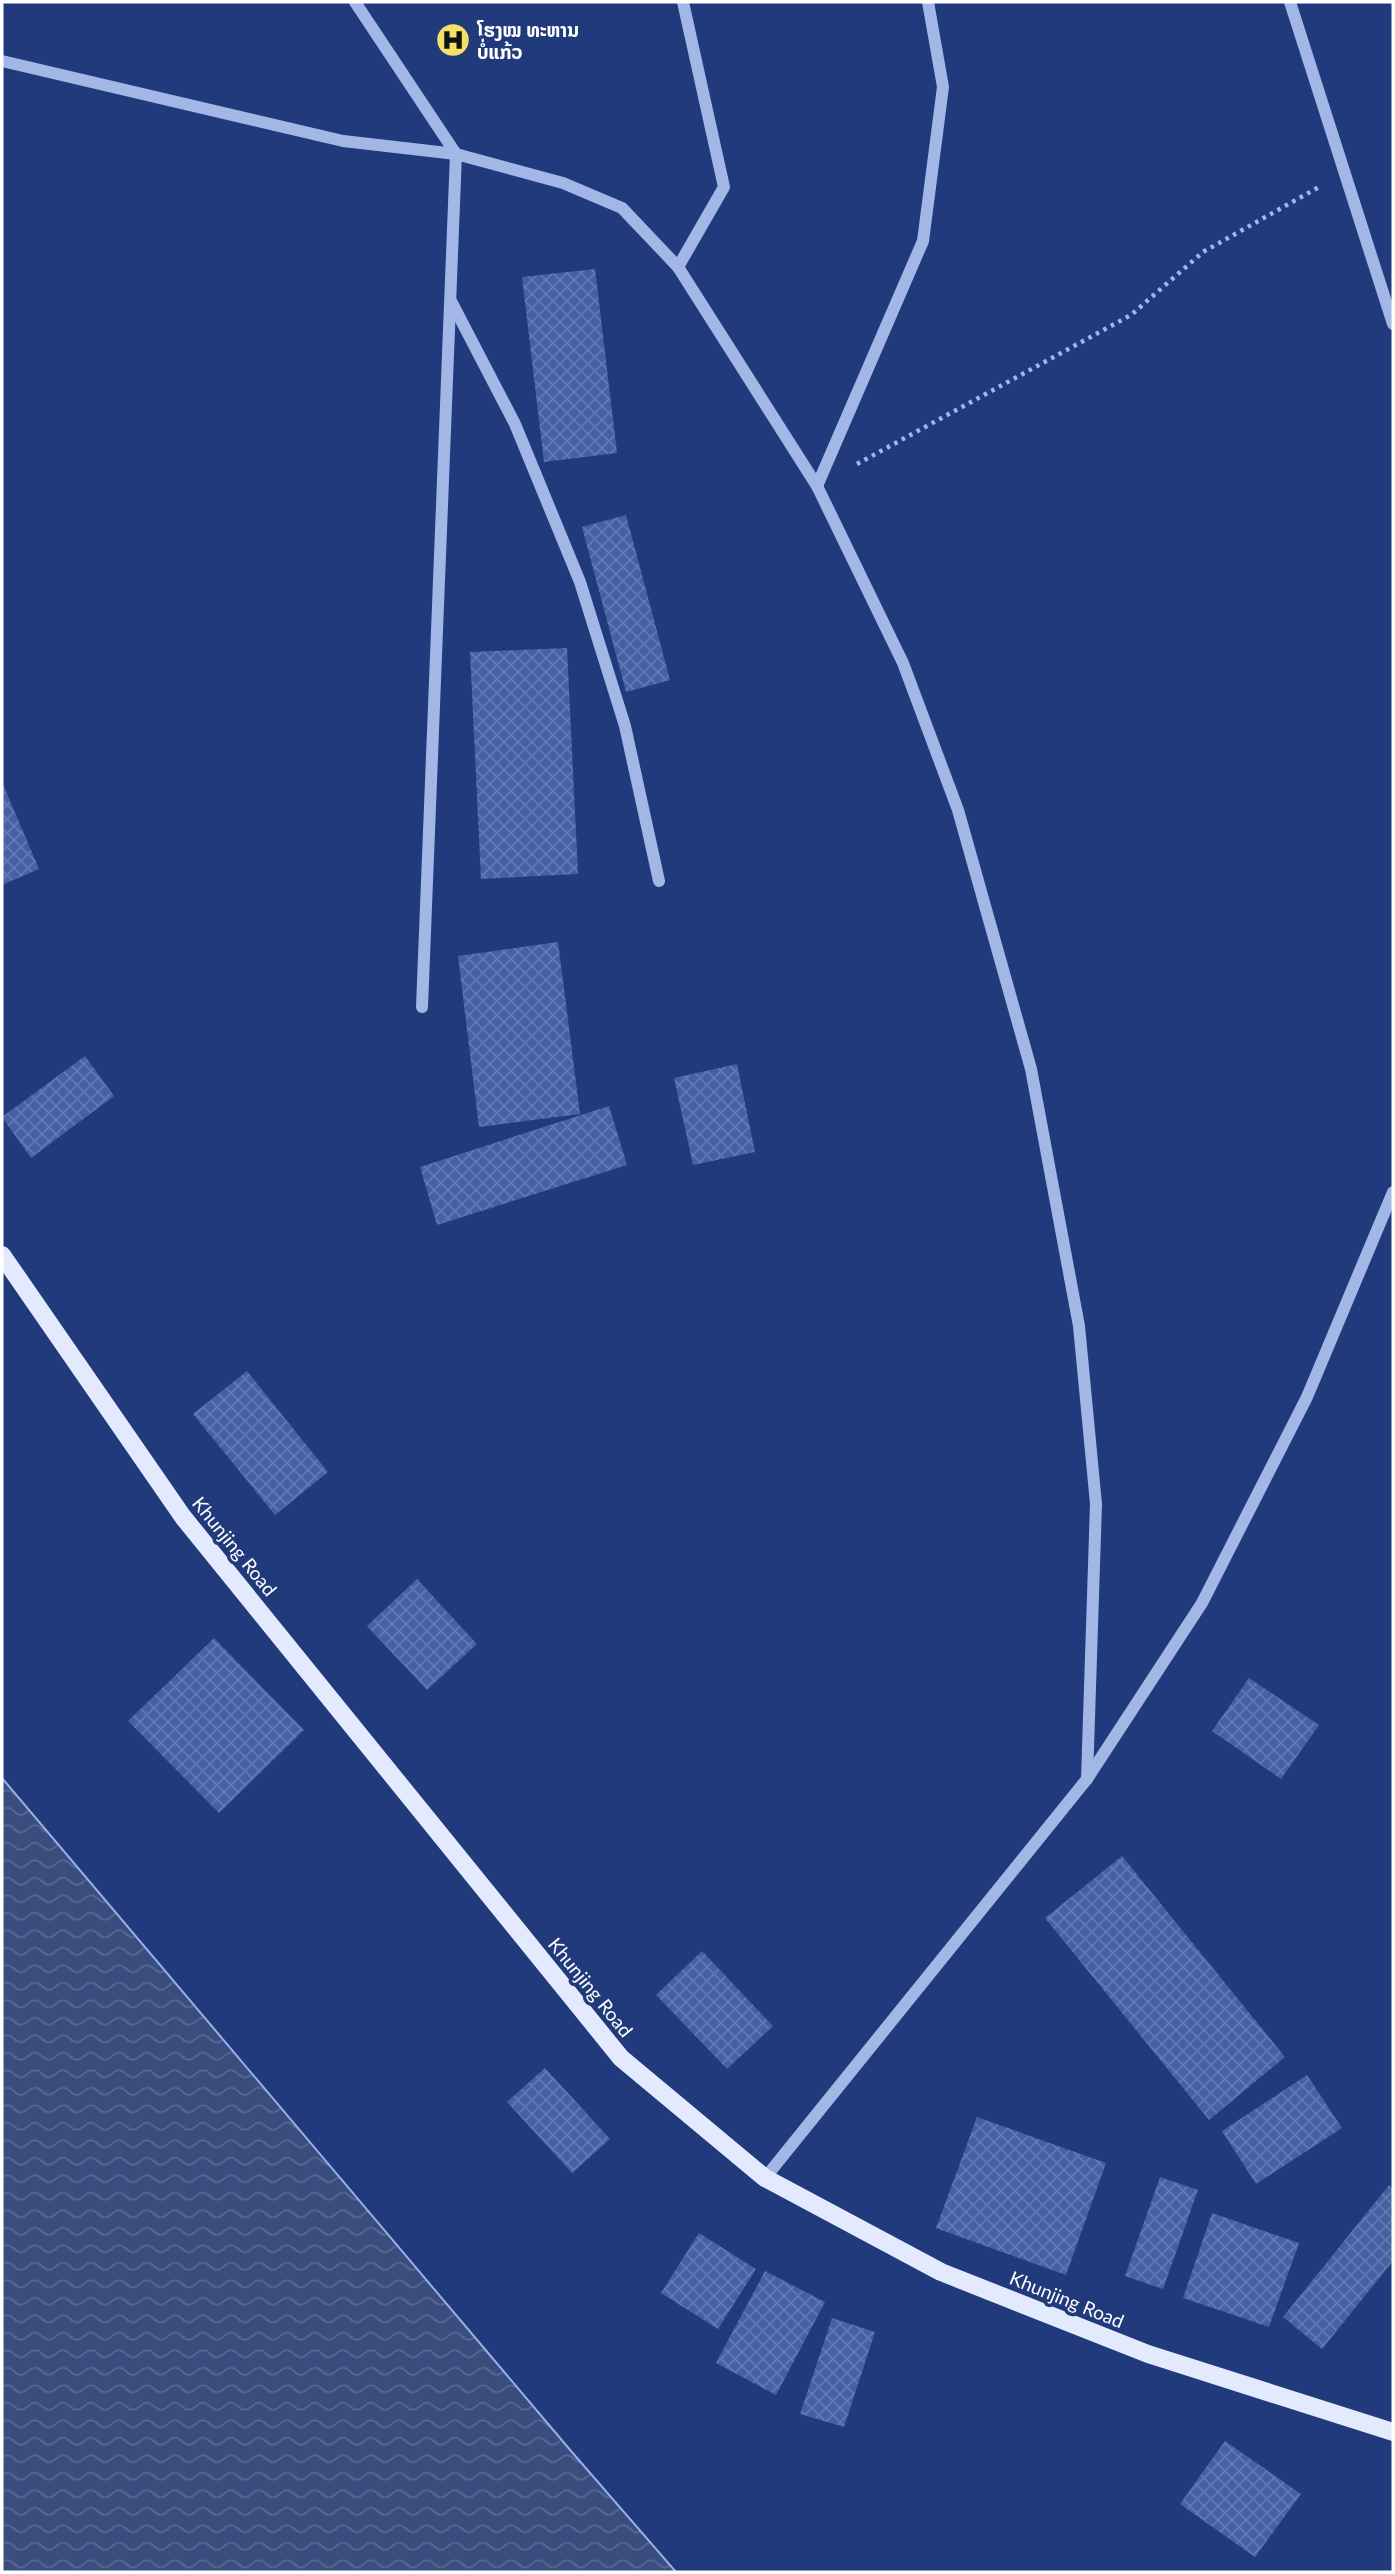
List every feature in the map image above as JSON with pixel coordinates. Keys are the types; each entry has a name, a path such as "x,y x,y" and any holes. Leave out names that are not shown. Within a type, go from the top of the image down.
{"main road":[{"name":"Khunjing Road","path":"2,1255 183,1517 621,2059 765,2178 941,2272 1148,2354 1393,2432"}],"street":[{"path":"355,2 456,154 422,1007"},
{"path":"678,267 724,187 683,2"},
{"path":"817,486 923,241 943,87 928,2"},
{"path":"1290,2 1393,324"},
{"path":"2,61 343,141 456,154 563,183 621,208 678,267 817,486 903,663 958,810 1031,1069 1079,1326 1096,1504 1087,1779"},
{"path":"450,300 515,424 580,582 625,726 659,881"},
{"path":"765,2178 1087,1779 1202,1603 1307,1396 1393,1192"}],"path":[{"path":"817,486 1131,315 1203,252 1345,173"}],"water":[{"path":"2,1778 571,2451 676,2572 2,2572"}],"building":[{"path":"595,269 617,453 544,462 522,277"},
{"path":"626,515 670,680 626,692 582,527"},
{"path":"567,648 578,874 481,879 470,652"},
{"path":"2,782 39,869 2,885"},
{"path":"558,942 580,1114 479,1127 458,956"},
{"path":"85,1056 114,1096 31,1158 2,1117"},
{"path":"737,1064 755,1152 693,1165 674,1078"},
{"path":"609,1106 627,1165 437,1225 420,1167"},
{"path":"247,1371 328,1472 275,1515 193,1414"},
{"path":"417,1579 477,1644 427,1690 367,1626"},
{"path":"214,1638 304,1730 219,1813 128,1721"},
{"path":"1249,1678 1319,1725 1281,1779 1212,1731"},
{"path":"1122,1856 1285,2057 1209,2120 1045,1918"},
{"path":"702,1951 773,2026 727,2069 656,1995"},
{"path":"545,2068 610,2139 572,2173 507,2102"},
{"path":"1307,2075 1342,2128 1256,2184 1222,2131"},
{"path":"977,2117 1106,2163 1066,2275 936,2228"},
{"path":"1160,2177 1198,2190 1163,2289 1125,2276"},
{"path":"1389,2185 1393,2189 1393,2261 1322,2349 1283,2317"},
{"path":"1212,2213 1299,2243 1269,2327 1183,2298"},
{"path":"699,2233 756,2269 718,2329 661,2293"},
{"path":"765,2271 825,2302 776,2395 716,2363"},
{"path":"832,2318 875,2332 844,2427 800,2414"},
{"path":"1225,2441 1301,2494 1255,2557 1180,2504"}],"place":[{"name":"ໂຮງໝ ທະຫານ ບໍ່ແກ້ວ","path":"453,40"}]}
